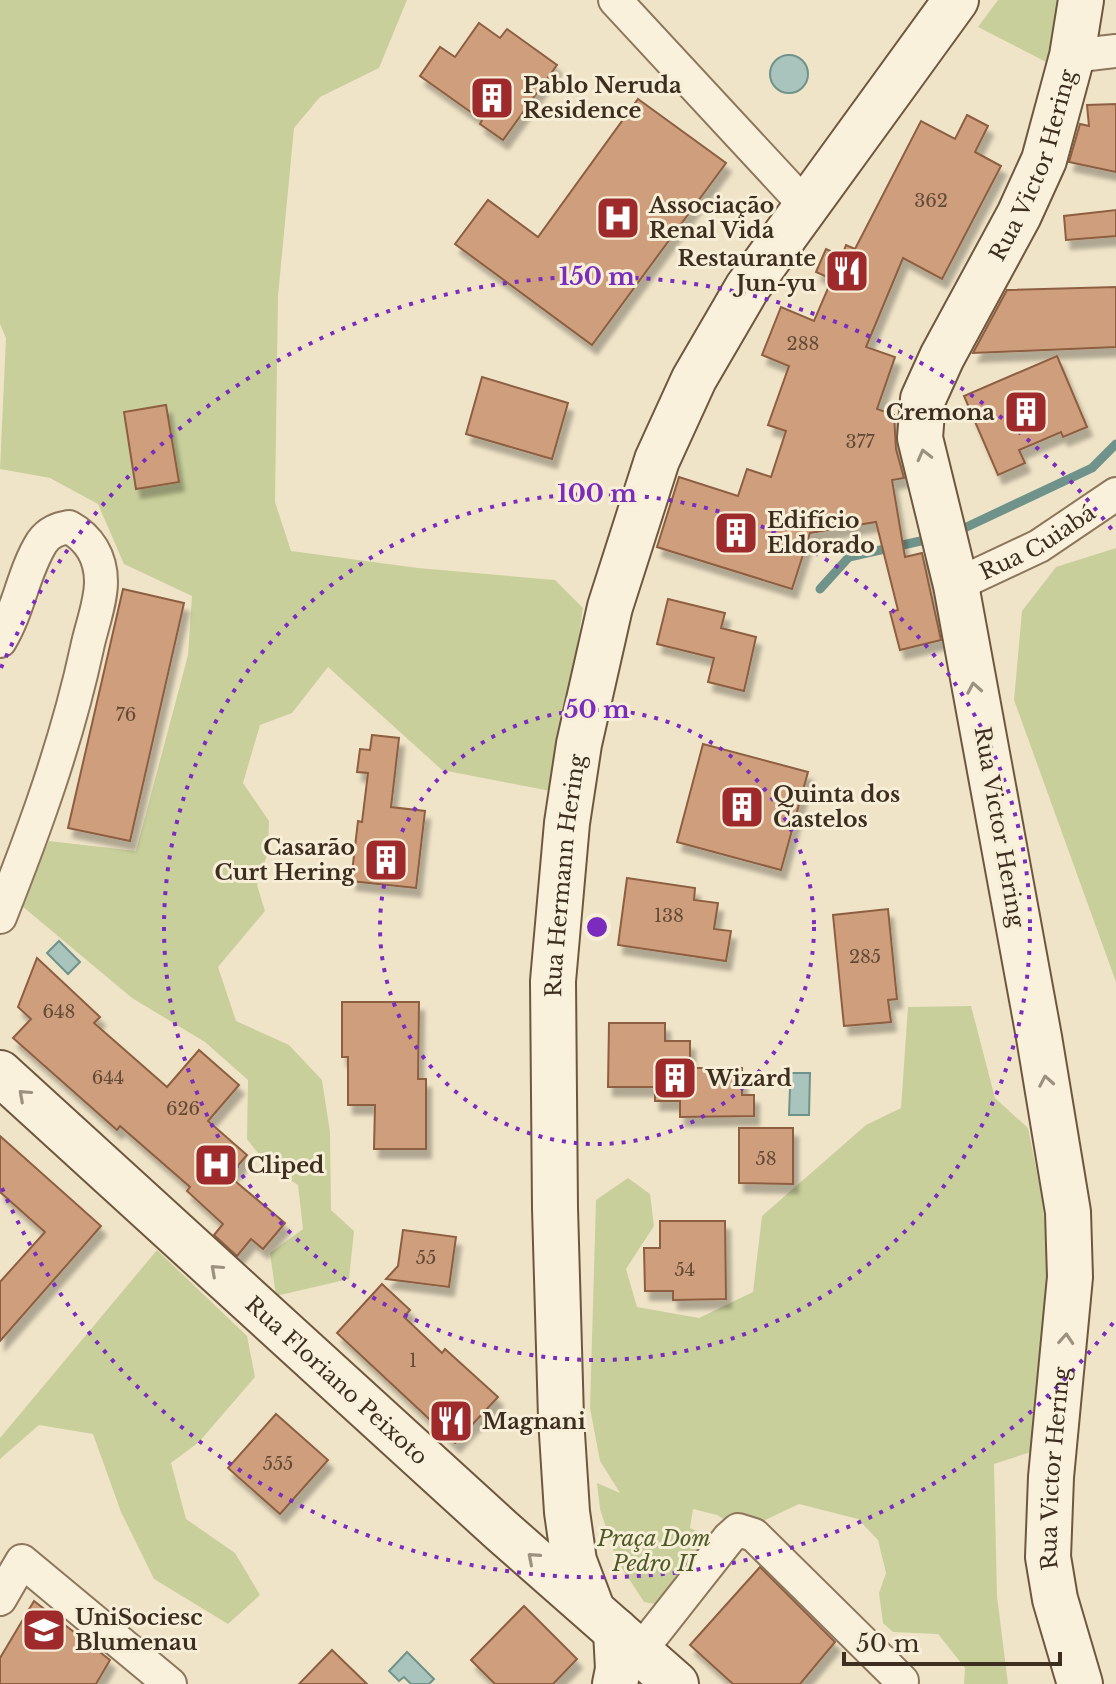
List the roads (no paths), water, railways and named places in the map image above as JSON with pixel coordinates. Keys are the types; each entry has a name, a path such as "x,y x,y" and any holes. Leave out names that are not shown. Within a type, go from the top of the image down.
{"street":[{"path":"615,0 805,205"},
{"name":"Rua Hermann Hering","path":"616,1644 574,1561 567,1512 561,1418 553,981 558,906 575,775 610,607 657,460 683,400 736,306 805,205 956,0"},
{"name":"Rua Victor Hering","path":"1080,1684 1055,1599 1048,1557 1051,1477 1070,1277 1068,1212 1039,1037 948,554 920,438 923,399 942,357 1019,215 1044,160 1072,56 1081,0"},
{"path":"1072,56 1116,51"},
{"name":"Rua Cuiabá","path":"948,554 1039,546 1116,494"},
{"path":"0,641 12,621 43,540 56,529 69,527 84,535 95,551 101,582 74,709 41,813 0,917"},
{"name":"Rua Floriano Peixoto","path":"0,1073 502,1531 616,1644 676,1684"},
{"path":"616,1644 738,1530 754,1535 902,1681"},
{"path":"0,1599 22,1561 170,1684"}],"water":[{"path":"789,55 802,61 808,74 802,87 789,93 776,87 770,74 776,61"},
{"path":"59,941 80,962 68,974 47,953"},
{"path":"779,1073 810,1073 809,1115 789,1115 790,1088 779,1087"},
{"path":"407,1652 434,1679 429,1684 411,1684 404,1677 399,1681 389,1671"}],"waterway":[{"path":"956,532 1092,468 1116,444"},
{"path":"820,589 849,557 934,538"}],"place":[{"name":"Pablo Neruda Residence","path":"492,98"},
{"name":"Associação Renal Vida","path":"618,218"},
{"name":"Restaurante Jun-yu","path":"847,271"},
{"name":"Cremona","path":"1026,412"},
{"name":"Edifício Eldorado","path":"736,533"},
{"name":"Quinta dos Castelos","path":"742,807"},
{"name":"Casarão Curt Hering","path":"386,860"},
{"name":"Wizard","path":"675,1078"},
{"name":"Cliped","path":"216,1165"},
{"name":"Magnani","path":"451,1421"},
{"name":"UniSociesc Blumenau","path":"44,1630"}],"park label":[{"name":"Praça Dom Pedro II","path":"654,1550"}]}
